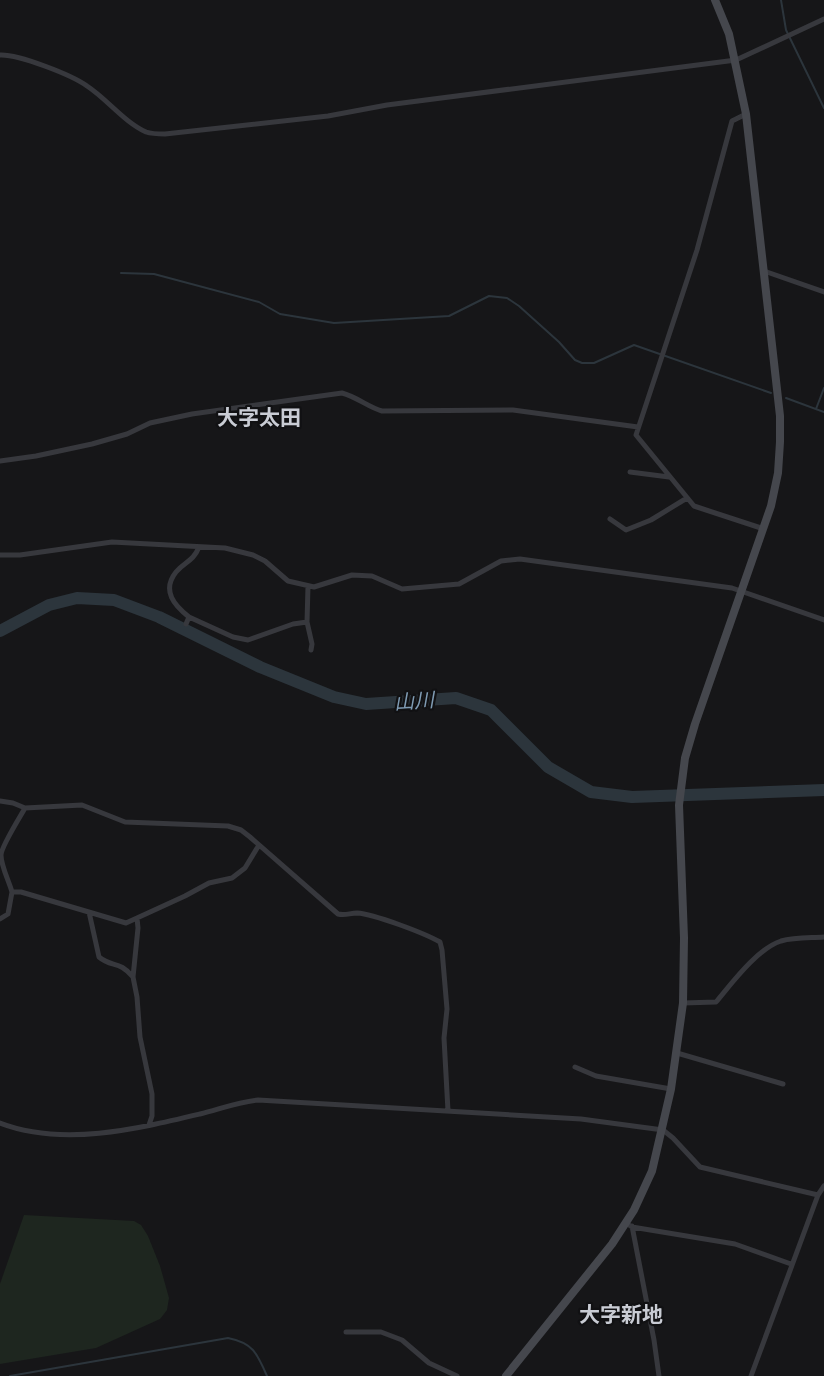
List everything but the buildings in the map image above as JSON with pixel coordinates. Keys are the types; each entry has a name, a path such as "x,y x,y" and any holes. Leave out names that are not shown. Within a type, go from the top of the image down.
{"street":[{"path":"506,1376 629,1225 652,1171 671,1089 683,1004 684,938 679,805 681,783 695,724 764,529 778,473 780,416 746,114 736,60 723,17 715,0"},
{"path":"0,55 18,57 67,75 86,85 132,123 147,132 165,134 328,116 387,105 736,60 824,19"},
{"path":"746,114 732,121 697,250 636,435 694,506 764,529"},
{"path":"764,271 824,292"},
{"path":"0,461 92,444 127,434 150,423 192,414 342,393 356,397 372,408 382,411 513,410 638,426"},
{"path":"630,471 669,477"},
{"path":"610,519 626,530 651,520 687,498"},
{"path":"0,555 20,555 112,542 225,548 253,555 265,561 288,580 308,586 314,587 352,575 372,576 402,590 459,584 501,561 520,559 742,591 824,620"},
{"path":"198,547 194,558 176,572 171,585 172,600 189,617 233,637 248,640 293,624 307,622"},
{"path":"308,586 307,622 312,644 311,650"},
{"path":"186,624 189,617"},
{"path":"0,801 13,802 25,808 82,805 125,822 228,826 244,832 338,914 357,913 379,919 440,942 447,1009 444,1038 448,1111"},
{"path":"0,920 8,914 12,892 1,854 25,808"},
{"path":"12,892 21,892 126,923 209,883 232,878 245,868 259,845"},
{"path":"90,912 99,957 125,967 134,977"},
{"path":"137,918 134,977 140,1037 152,1094 152,1116 149,1125"},
{"path":"683,1004 716,1002 748,966 778,942 824,936"},
{"path":"677,1053 783,1084"},
{"path":"575,1067 596,1076 671,1089"},
{"path":"0,1123 17,1130 38,1133 79,1134 149,1125 213,1111 243,1101 258,1100 581,1119 663,1131 673,1138 700,1167 818,1194"},
{"path":"751,1376 791,1264 818,1194 824,1185"},
{"path":"629,1225 735,1244 791,1264"},
{"path":"629,1225 650,1318 659,1376"},
{"path":"346,1332 381,1332 402,1340 429,1363 457,1376"}],"shaded area":[{"path":"24,1215 134,1221 141,1225 160,1266 169,1298 167,1310 160,1319 96,1348 0,1364 0,1284"}],"waterway":[{"path":"781,0 786,30 824,108"},
{"path":"121,273 154,274 259,302 280,314 334,323 449,316 489,296 507,298 559,342 575,360 582,363 594,363 634,345 771,393"},
{"path":"816,409 824,388"},
{"path":"786,398 824,412"},
{"name":"山川","path":"0,631 49,605 77,598 114,600 159,617 260,667 334,697 366,704 456,698 491,710 548,767 591,792 632,797 824,790"},
{"path":"10,1376 228,1338 249,1346 267,1376"}],"district":[{"name":"大字太田","path":"259,418"},
{"name":"大字新地","path":"621,1315"}]}
